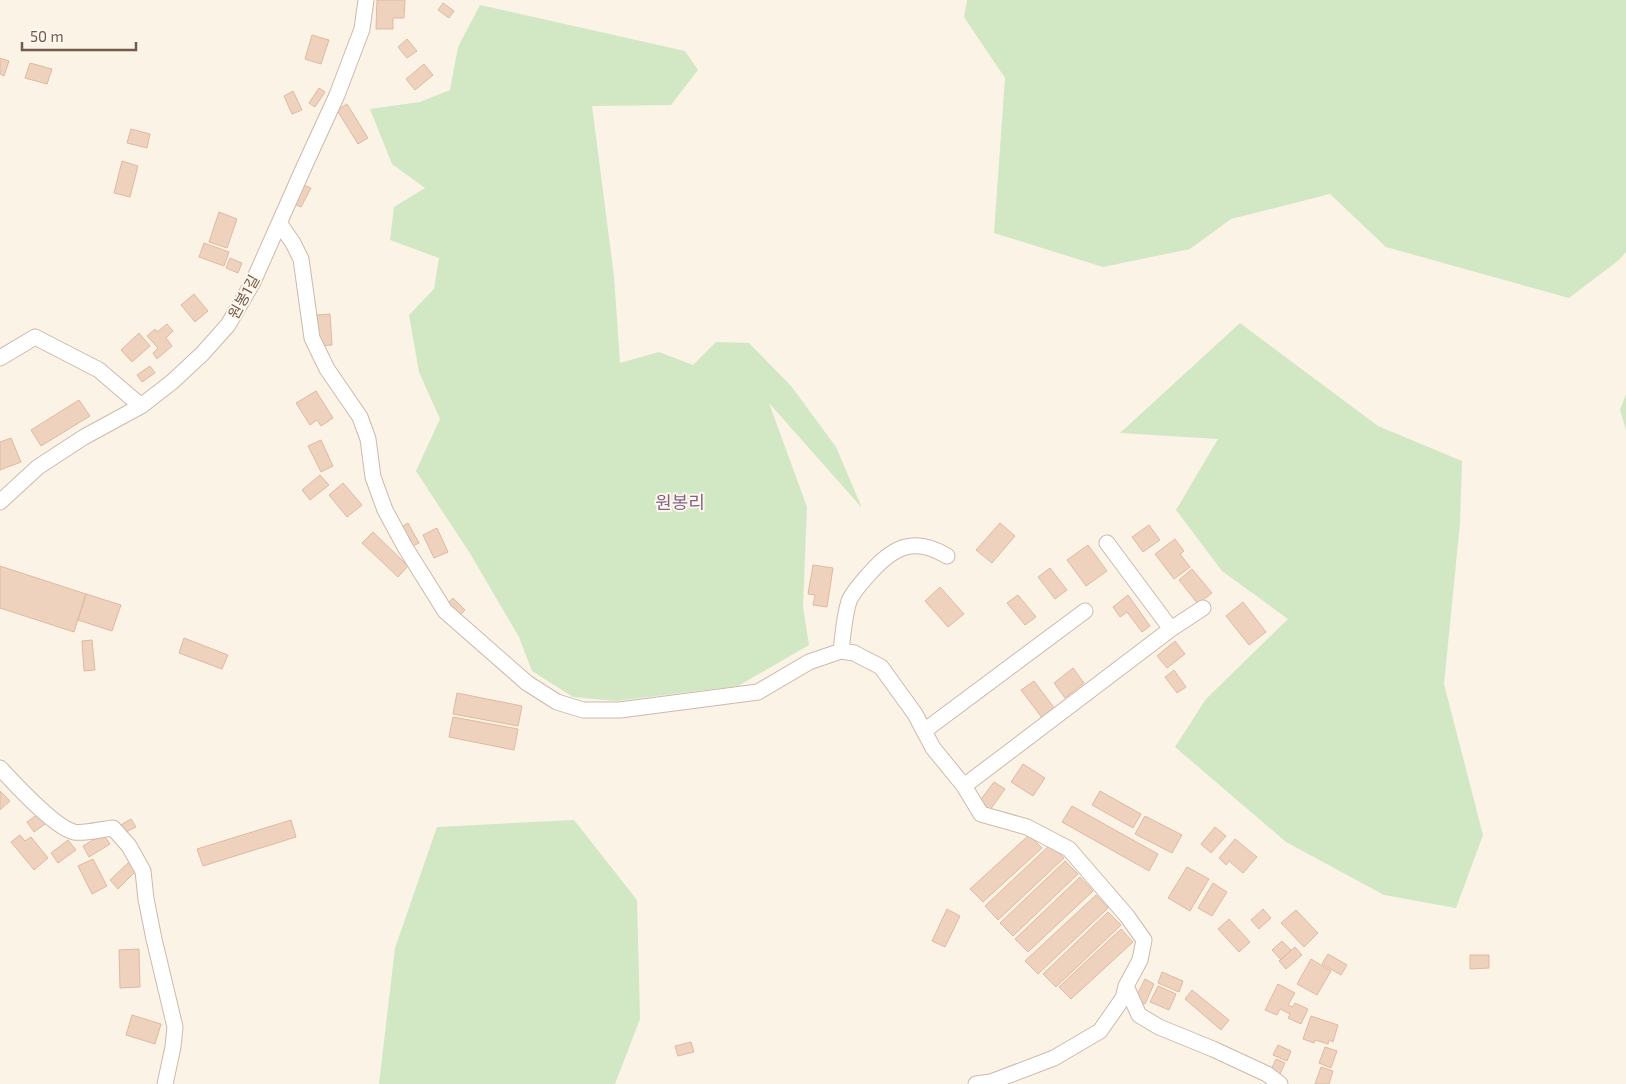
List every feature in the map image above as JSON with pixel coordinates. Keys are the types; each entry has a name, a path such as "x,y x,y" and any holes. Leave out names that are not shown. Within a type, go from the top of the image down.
{"street":[{"name":"원봉1길","path":"0,502 38,467 84,437 140,406 172,382 202,354 228,325 253,282 337,95 362,29 366,0"},
{"path":"280,224 301,259 312,338 327,369 360,417 368,439 373,477 385,510 401,540 445,611 527,683 557,702 583,710 620,710 758,692 809,662 841,651 854,653 881,667 915,714 933,748 964,786 980,814 1027,827 1069,849 1127,916 1144,940 1140,960 1126,986 1123,998 1100,1031 1054,1058 991,1082 976,1084"},
{"path":"0,358 35,337 99,370 140,406"},
{"path":"1107,543 1171,629"},
{"path":"841,651 850,600 863,581 883,559 899,549 918,546 935,549 947,556"},
{"path":"964,786 1171,629 1203,608"},
{"path":"924,731 1085,611"},
{"path":"0,768 22,792 60,825 75,832 113,828 129,846 143,871 146,899 154,939 175,1028 173,1048 165,1084"},
{"path":"1126,986 1139,1015 1159,1027 1268,1074 1280,1084"}],"green space":[{"path":"967,0 1626,0 1626,252 1619,260 1569,298 1386,247 1330,194 1231,219 1190,249 1103,267 994,233 1005,78 964,17"},
{"path":"480,5 685,51 698,70 671,105 592,106 614,276 620,363 659,352 693,365 716,342 749,343 791,386 836,447 862,508 769,403 807,507 803,607 809,645 738,686 616,701 573,697 532,671 519,637 471,555 416,471 440,419 419,372 409,315 434,289 439,258 390,240 394,207 425,188 392,164 370,109 420,102 450,90 458,47"},
{"path":"1240,323 1378,426 1462,461 1460,523 1444,684 1483,835 1456,908 1384,895 1286,842 1175,747 1206,699 1288,619 1222,571 1176,510 1218,439 1120,433"},
{"path":"1626,394 1626,430 1620,410"},
{"path":"574,820 637,900 640,1019 615,1084 379,1084 395,948 437,827"}],"building":[{"path":"377,0 405,0 404,18 393,18 393,29 376,29"},
{"path":"443,3 454,11 449,18 438,10"},
{"path":"312,35 329,40 321,64 305,59"},
{"path":"407,39 417,51 407,58 398,47"},
{"path":"0,58 9,61 4,76 0,74"},
{"path":"30,63 52,69 47,84 25,78"},
{"path":"424,64 433,75 415,90 406,79"},
{"path":"319,88 325,92 315,107 309,103"},
{"path":"293,91 302,110 292,114 284,96"},
{"path":"347,104 368,138 358,144 337,110"},
{"path":"131,129 150,134 147,148 127,143"},
{"path":"122,161 138,166 130,197 114,193"},
{"path":"301,184 311,188 301,207 292,203"},
{"path":"219,212 237,219 227,248 209,242"},
{"path":"204,243 229,252 224,266 199,257"},
{"path":"230,258 242,263 238,273 226,268"},
{"path":"194,294 208,311 195,322 181,305"},
{"path":"330,314 332,345 320,346 317,315"},
{"path":"167,324 173,331 166,338 172,346 157,359 153,353 158,348 147,336 155,329 157,332"},
{"path":"139,333 150,346 132,362 121,350"},
{"path":"150,366 155,373 142,382 137,375"},
{"path":"316,391 333,418 321,426 317,420 310,425 296,403"},
{"path":"79,400 90,416 41,446 31,430"},
{"path":"11,438 21,462 0,470 0,442"},
{"path":"321,440 333,466 321,472 308,446"},
{"path":"320,475 329,485 310,500 302,490"},
{"path":"343,483 362,505 347,517 329,495"},
{"path":"408,523 419,543 411,547 400,528"},
{"path":"1000,523 1015,536 992,563 976,550"},
{"path":"1149,525 1160,540 1143,552 1132,537"},
{"path":"437,528 448,552 434,558 423,535"},
{"path":"373,532 408,566 398,577 362,543"},
{"path":"1175,539 1184,551 1180,554 1190,567 1174,579 1155,554"},
{"path":"1088,545 1107,571 1086,586 1067,560"},
{"path":"813,565 833,568 827,607 813,605 815,595 808,594"},
{"path":"0,566 86,594 74,632 0,608"},
{"path":"1050,568 1067,590 1055,599 1038,577"},
{"path":"1192,569 1212,593 1198,604 1179,580"},
{"path":"940,587 964,614 948,627 925,601"},
{"path":"86,594 121,605 112,631 78,620"},
{"path":"1018,595 1036,617 1025,625 1007,603"},
{"path":"1128,595 1150,626 1142,632 1127,612 1120,617 1113,607"},
{"path":"453,598 465,610 460,615 448,603"},
{"path":"1243,602 1266,632 1249,645 1226,616"},
{"path":"184,638 228,655 222,669 179,653"},
{"path":"92,640 95,670 84,671 82,641"},
{"path":"1175,641 1185,654 1167,668 1157,656"},
{"path":"1073,668 1084,683 1065,698 1054,683"},
{"path":"1174,670 1186,687 1177,693 1165,677"},
{"path":"1034,681 1055,709 1043,719 1021,690"},
{"path":"457,693 522,706 518,726 453,714"},
{"path":"453,717 518,729 514,750 449,737"},
{"path":"1023,764 1045,778 1033,796 1011,782"},
{"path":"994,782 1005,789 990,810 979,802"},
{"path":"0,791 10,801 0,810"},
{"path":"1100,791 1141,814 1133,828 1092,805"},
{"path":"1072,806 1158,854 1149,871 1062,822"},
{"path":"38,814 45,824 34,832 27,822"},
{"path":"1145,816 1182,835 1172,853 1135,834"},
{"path":"131,819 136,827 124,833 119,826"},
{"path":"291,820 296,837 203,866 197,849"},
{"path":"1215,827 1226,836 1211,853 1201,844"},
{"path":"103,834 110,844 89,857 83,846"},
{"path":"20,835 25,841 31,837 48,858 34,870 11,842"},
{"path":"1029,835 1042,848 983,902 970,889"},
{"path":"1235,839 1257,857 1243,873 1229,861 1226,865 1219,858"},
{"path":"68,840 76,850 58,863 51,853"},
{"path":"1051,844 1064,858 998,920 985,906"},
{"path":"93,859 107,886 92,894 78,866"},
{"path":"1065,861 1078,874 1013,936 1000,923"},
{"path":"129,862 137,870 118,889 110,880"},
{"path":"1187,867 1209,879 1190,911 1168,898"},
{"path":"1080,877 1093,891 1028,952 1015,939"},
{"path":"1213,883 1227,892 1212,916 1198,908"},
{"path":"1096,895 1108,908 1038,974 1025,961"},
{"path":"947,909 960,916 945,947 932,941"},
{"path":"1263,909 1271,918 1259,929 1251,920"},
{"path":"1296,910 1318,933 1304,947 1281,923"},
{"path":"1108,912 1121,925 1056,987 1043,974"},
{"path":"1229,919 1250,942 1239,952 1218,929"},
{"path":"1121,929 1133,942 1071,999 1059,987"},
{"path":"1282,941 1291,950 1281,960 1272,950"},
{"path":"1295,947 1302,955 1286,969 1279,961"},
{"path":"139,949 140,987 120,988 119,950"},
{"path":"1328,954 1347,965 1341,975 1322,964"},
{"path":"1470,955 1489,955 1489,968 1470,969"},
{"path":"1311,959 1331,971 1317,995 1297,984"},
{"path":"1162,972 1183,981 1179,992 1158,983"},
{"path":"1145,979 1154,984 1145,1004 1135,999"},
{"path":"1278,984 1295,993 1288,1005 1293,1007 1295,1003 1308,1009 1301,1024 1288,1018 1290,1014 1280,1009 1277,1015 1265,1010"},
{"path":"1158,986 1176,994 1169,1010 1150,1002"},
{"path":"1192,990 1229,1020 1221,1030 1185,999"},
{"path":"132,1015 161,1024 155,1044 126,1035"},
{"path":"1311,1016 1338,1025 1333,1042 1329,1040 1328,1044 1315,1040 1314,1043 1303,1039"},
{"path":"691,1042 694,1052 678,1056 675,1046"},
{"path":"1278,1045 1291,1051 1287,1061 1273,1055"},
{"path":"1325,1047 1337,1051 1331,1068 1319,1063"},
{"path":"1276,1059 1285,1063 1279,1076 1270,1072"},
{"path":"1321,1067 1333,1071 1329,1084 1315,1084"}],"district":[{"name":"원봉리","path":"680,503"}]}
